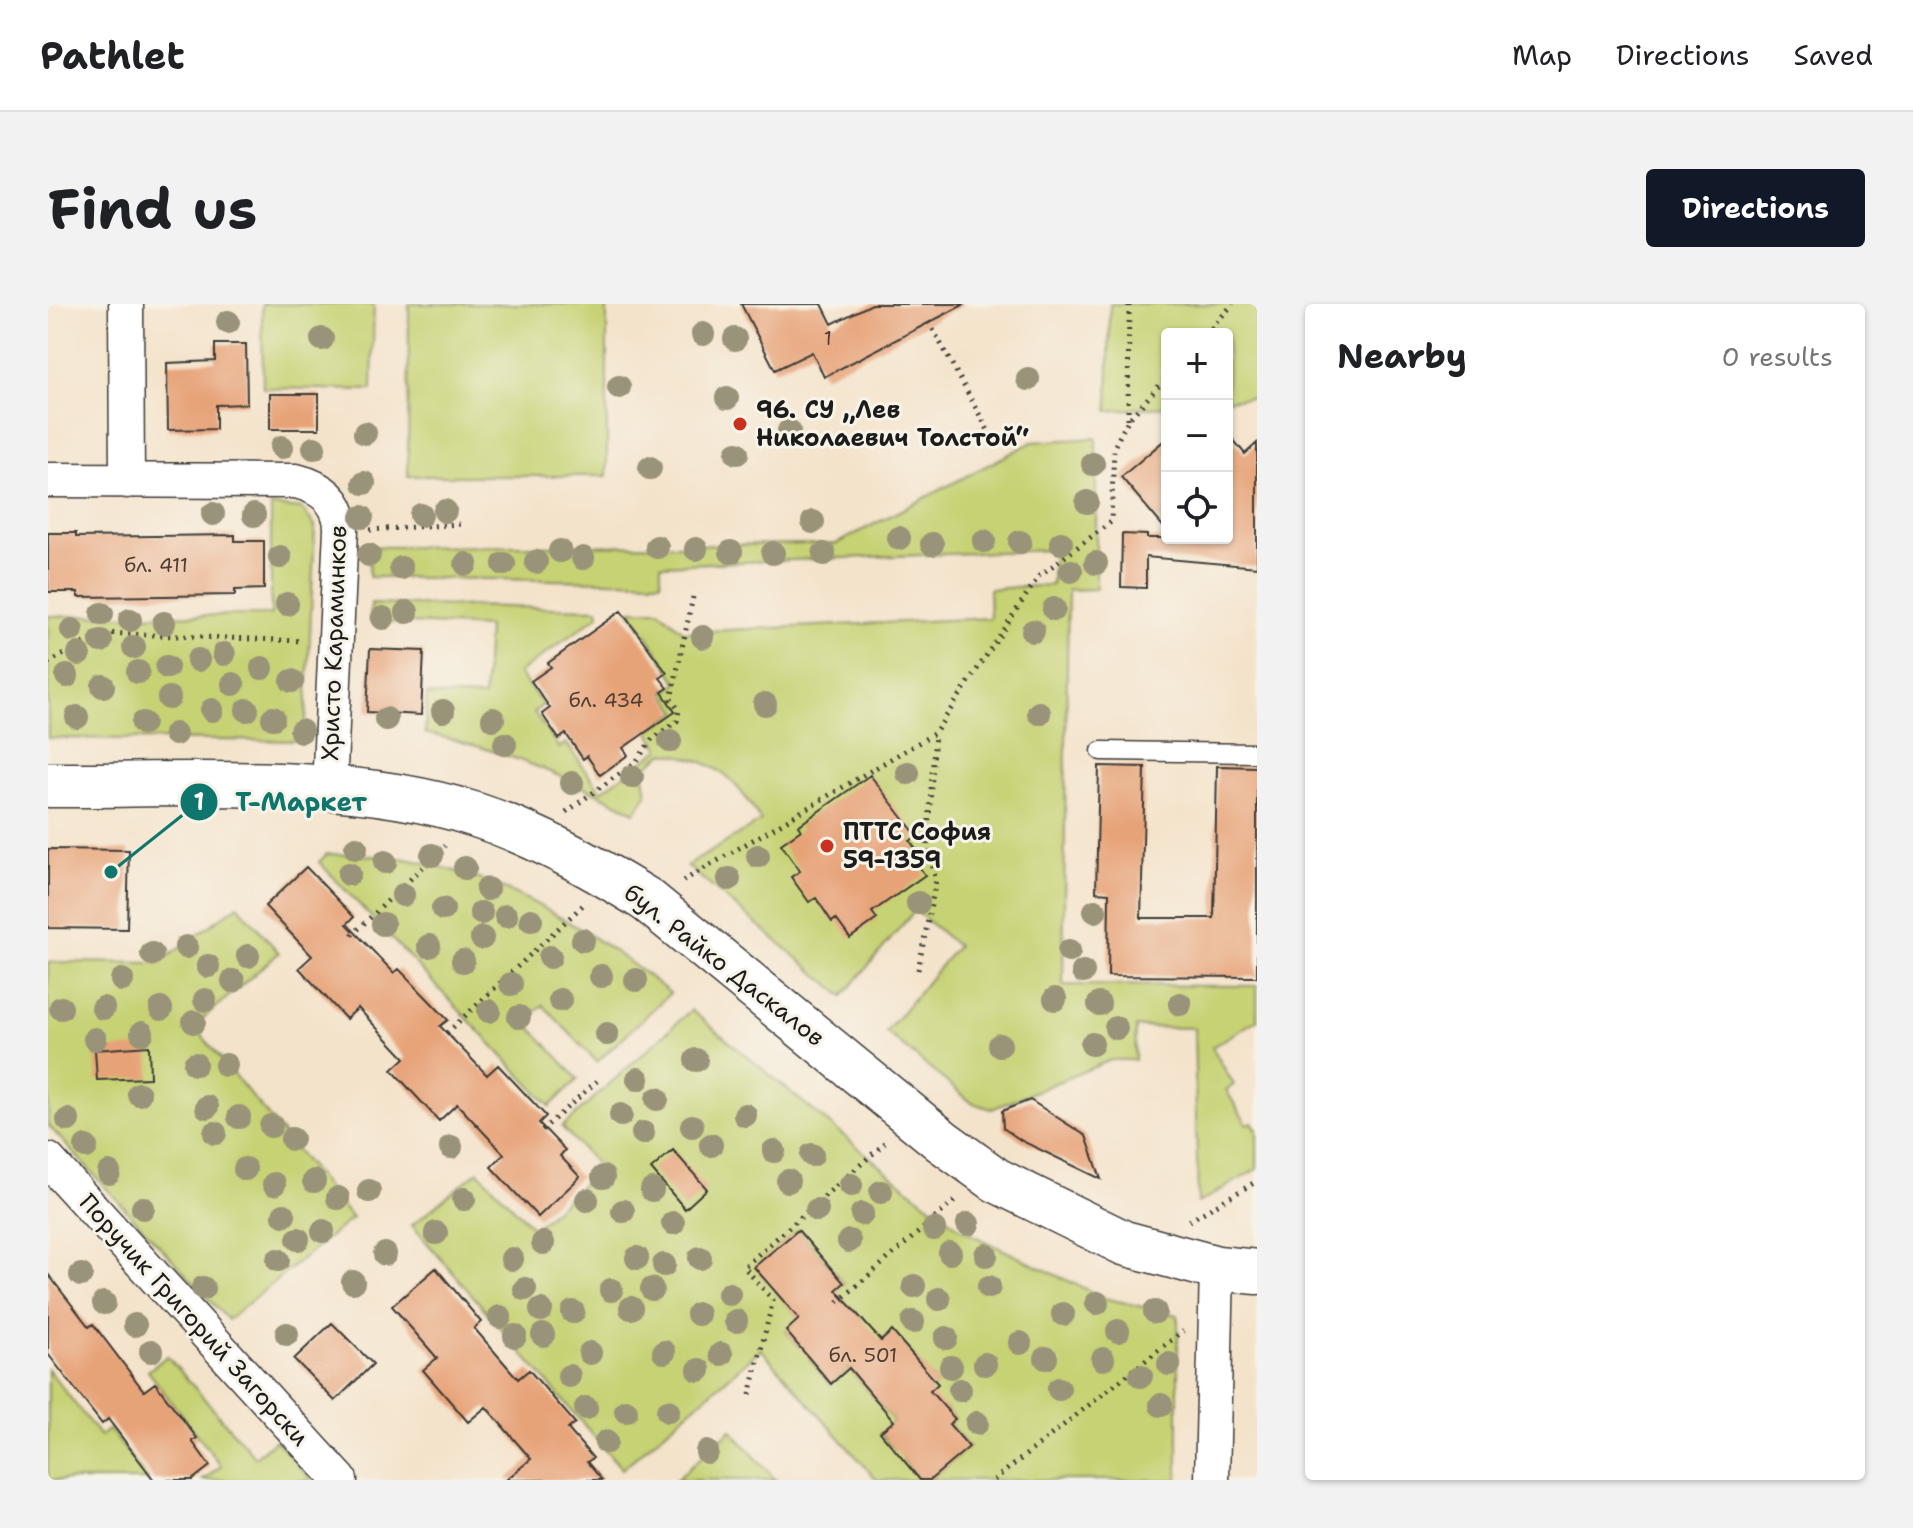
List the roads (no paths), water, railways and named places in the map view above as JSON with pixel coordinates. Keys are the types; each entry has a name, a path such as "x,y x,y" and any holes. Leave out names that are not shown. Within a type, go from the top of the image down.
{"street":[{"path":"126,304 127,481"},
{"name":"Христо Караминков","path":"48,480 304,483 326,494 337,507 341,529 329,789"},
{"name":"бул. Райко Даскалов","path":"48,785 329,789 414,800 470,813 521,832 600,871 647,900 942,1141 996,1180 1124,1243 1229,1281"},
{"name":"Поручик Григорий Загорски","path":"48,1160 340,1480"},
{"path":"1212,1480 1229,1281"}],"lane":[{"path":"1101,751 1257,753"}],"place":[{"name":"96. СУ „Лев Николаевич Толстой“","path":"740,424"},
{"name":"ПТТС София 59-1359","path":"827,846"},
{"name":"Т-Маркет","path":"111,872"}]}
